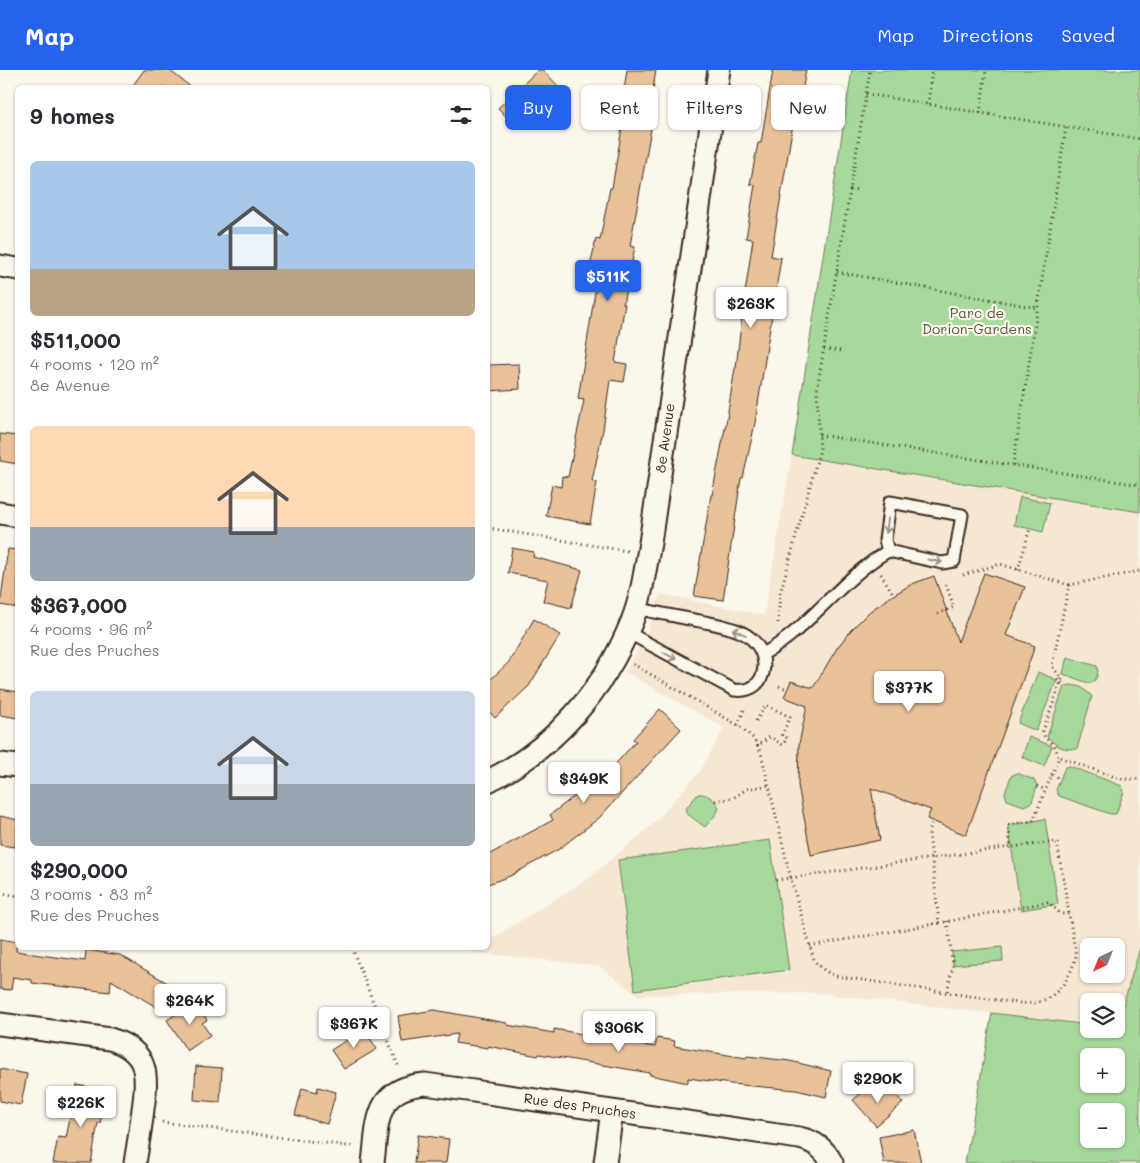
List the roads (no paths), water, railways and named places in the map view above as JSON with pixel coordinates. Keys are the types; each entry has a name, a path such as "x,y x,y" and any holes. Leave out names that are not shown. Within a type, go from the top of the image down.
{"street":[{"name":"8e Avenue","path":"490,781 518,765 551,738 580,708 603,676 627,632 636,608 650,543 719,70"},
{"path":"0,266 15,268"},
{"path":"0,513 15,516"},
{"path":"0,764 15,766"},
{"path":"0,1024 110,1039 126,1045 135,1052 141,1059 144,1067 146,1082 135,1163"},
{"name":"Rue des Pruches","path":"373,1163 380,1112 397,1091 416,1085 440,1086 808,1140 823,1150 832,1163"},
{"path":"605,1163 612,1111"}],"lane":[{"path":"762,654 793,633 843,585 888,551 942,563 954,561 962,515 890,502 884,540 888,551"},
{"path":"627,632 734,690 746,690 757,682 764,667 762,654 755,641 734,629 636,608"}],"park label":[{"name":"Parc de Dorion-Gardens","path":"977,322"}]}
